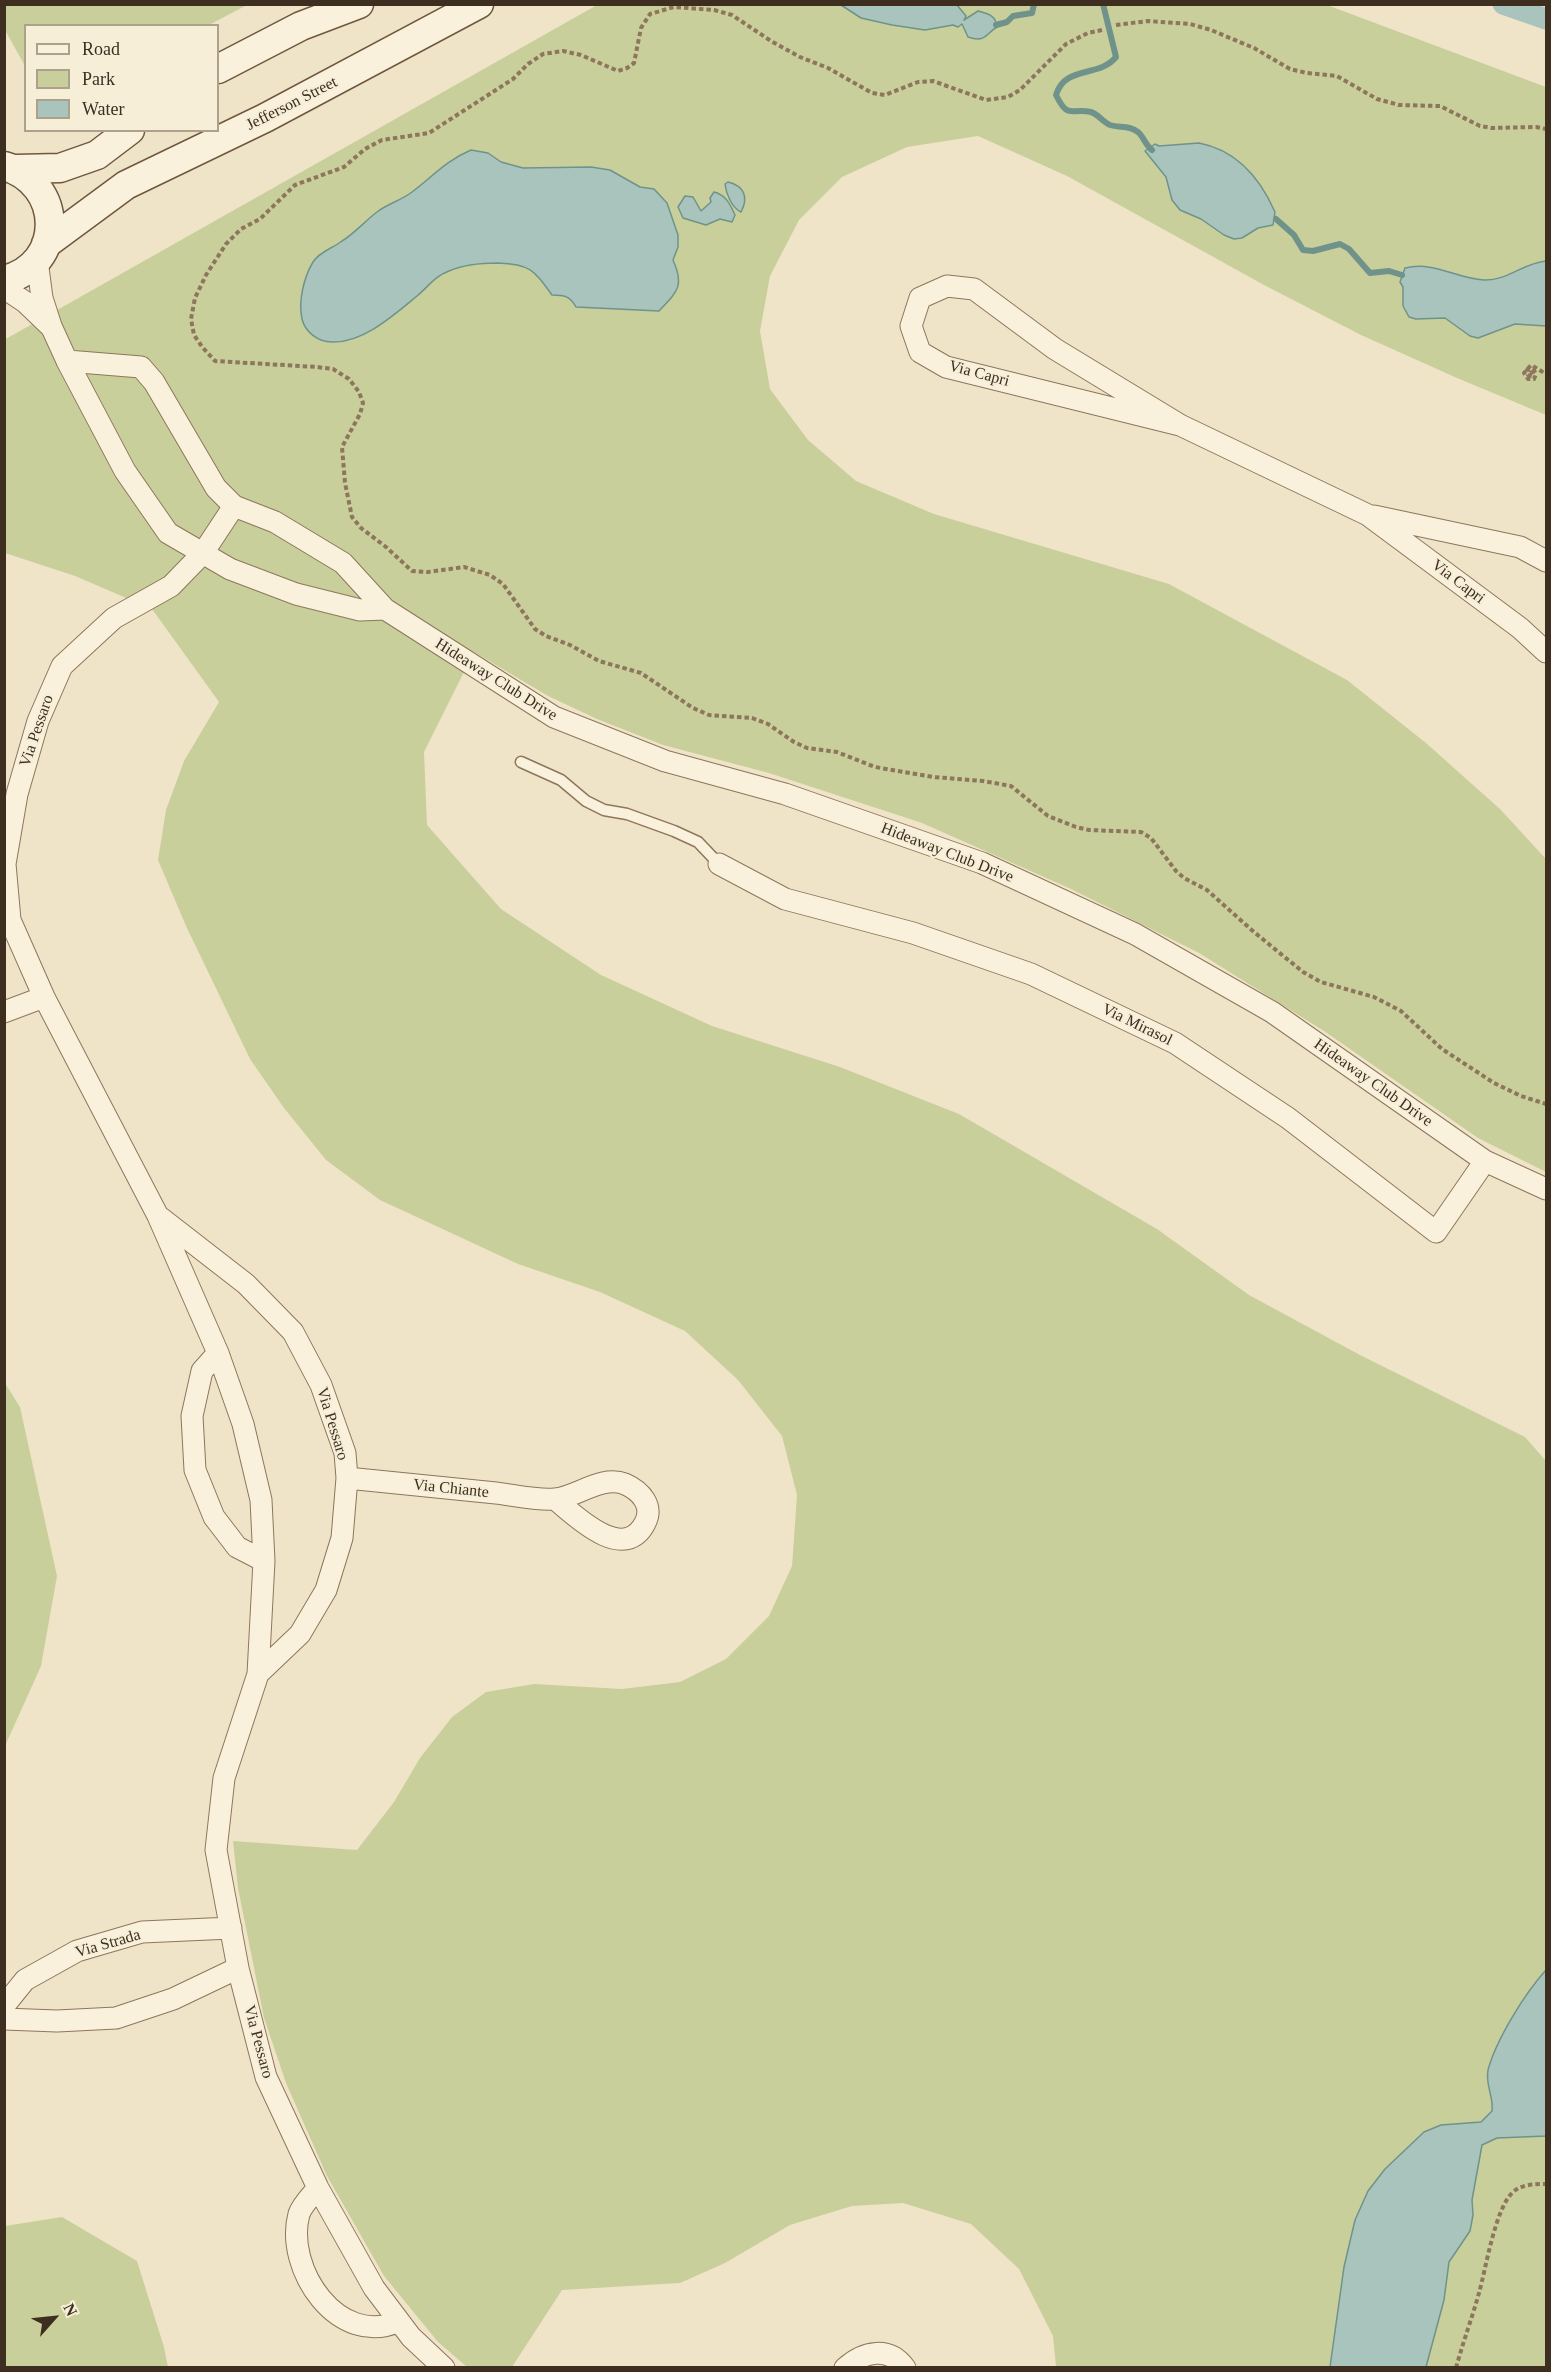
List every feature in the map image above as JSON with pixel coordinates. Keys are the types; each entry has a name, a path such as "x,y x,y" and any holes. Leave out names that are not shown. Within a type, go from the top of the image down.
{"main road":[{"path":"219,68 301,26 359,4"},
{"name":"Jefferson Street","path":"4,280 15,278 31,267 42,252 126,185 265,118 479,4"},
{"path":"10,168 60,168 97,155 127,132"},
{"path":"10,168 32,180 44,195 50,213 50,232 42,252"}],"street":[{"path":"42,252 42,298 51,326 67,362 125,471 168,533 230,568 296,594 360,610 385,609"},
{"name":"Via Capri","path":"1180,425 946,367 920,352 911,326 920,298 947,286 974,289 1055,349 1180,425 1368,515 1520,628 1546,652"},
{"path":"4,288 25,302 51,326"},
{"name":"Hideaway Club Drive","path":"67,362 141,367 154,382 216,488 234,506 275,522 343,563 385,609 554,717 665,761 785,794 982,863 1135,934 1272,1012 1485,1161 1546,1190"},
{"name":"Via Pessaro","path":"234,506 203,553 171,586 114,618 62,666 38,721 17,794 5,864 10,920 44,997 158,1216 218,1353 243,1424 261,1500 264,1561 258,1674 224,1778 216,1850 238,1968 266,2077 318,2188 374,2288 411,2337 444,2367"},
{"name":"Via Capri","path":"1368,515 1520,547 1546,561"},
{"name":"Via Mirasol","path":"719,864 785,898 913,933 1031,974 1175,1043 1288,1118 1436,1232 1485,1161"},
{"path":"4,1012 44,997"},
{"name":"Via Pessaro","path":"158,1216 246,1284 293,1332 321,1385 345,1453 347,1478 342,1538 326,1590 300,1634 258,1674"},
{"path":"218,1353 202,1371 192,1416 195,1470 214,1517 237,1547 264,1561"},
{"name":"Via Chiante","path":"347,1478 555,1499"},
{"name":"Via Strada","path":"4,2006 25,1980 77,1951 142,1932 231,1928"},
{"path":"4,2019 57,2022 116,2018 173,1999 238,1968"},
{"path":"318,2188 300,2211 296,2233 298,2255 307,2278 332,2310 353,2322 370,2327 386,2327 399,2321"},
{"path":"845,2367 868,2354 884,2352 898,2359 904,2367"}],"lane":[{"path":"521,762 561,780 586,801 604,810 627,814 698,842 719,864"}],"path":[{"path":"1102,30 1088,33 1066,44 1020,90 1008,97 987,100 933,81 918,82 885,95 872,93 828,68 800,57 771,41 732,15 714,9 674,7 650,14 644,22 634,63 627,68 618,71 581,55 563,51 543,54 528,64 513,79 429,133 382,140 364,149 344,166 295,185 260,219 241,230 226,244 206,275 195,298 191,319 194,335 215,361 333,369 349,379 359,392 363,403 360,414 342,447 345,483 352,517 361,528 412,571 428,572 464,567 490,575 503,584 525,616 541,632 599,661 641,673 693,708 709,715 752,718 768,724 807,748 837,752 875,767 933,777 1011,786 1048,816 1076,827 1089,830 1141,832 1152,838 1176,871 1184,878 1207,890 1303,972 1321,982 1374,997 1401,1011 1442,1049 1494,1083 1521,1096 1546,1104"},
{"path":"1116,25 1148,21 1190,24 1254,48 1290,69 1337,76 1383,101 1398,105 1440,106 1480,126 1546,129"},
{"path":"1530,373 1533,372 1532,376 1528,375 1527,370 1533,369 1536,374 1533,379 1528,379 1524,373 1531,365 1546,374"},
{"path":"1456,2367 1504,2203 1513,2191 1528,2184 1546,2184"}],"green space":[{"path":"5,4 247,5 211,24 24,24 24,64 5,30"},
{"path":"597,5 1327,5 1546,87 1546,415 1361,335 1264,285 1067,176 978,136 907,147 842,177 799,220 770,276 760,331 770,389 808,440 856,481 934,514 1169,584 1347,680 1426,743 1500,809 1546,859 1546,1172 1478,1138 1324,1031 1199,953 1071,889 922,823 769,773 663,745 597,719 548,696 474,652 424,752 427,825 501,909 601,975 712,1026 840,1067 959,1114 1157,1229 1249,1295 1360,1355 1525,1437 1546,1461 1546,2367 1056,2367 1053,2336 1019,2269 971,2224 903,2203 852,2206 790,2225 725,2263 680,2283 562,2290 512,2367 467,2367 438,2342 384,2276 327,2176 286,2083 264,2018 238,1888 233,1841 357,1850 394,1802 420,1758 452,1717 486,1692 534,1684 622,1689 680,1682 726,1659 769,1616 792,1566 797,1495 782,1436 738,1380 685,1331 600,1292 518,1264 380,1200 326,1160 284,1108 250,1059 186,926 158,860 166,810 184,761 219,702 152,609 75,576 5,553 4,340"},
{"path":"5,1383 20,1407 57,1576 41,1666 5,1746"},
{"path":"62,2217 137,2261 168,2367 5,2367 5,2226"}],"water":[{"path":"841,5 957,5 966,16 964,20 978,11 993,17 997,27 985,37 974,39 968,37 962,24 958,27 953,25 925,30 892,25 861,18"},
{"path":"1199,143 1224,152 1245,167 1262,188 1275,212 1273,225 1258,228 1242,238 1234,239 1201,219 1180,210 1172,200 1166,177 1145,151 1155,144 1159,146"},
{"path":"471,150 488,153 501,162 523,168 591,167 610,170 640,187 654,189 667,203 678,235 678,247 673,260 679,283 675,293 659,311 576,307 566,297 552,295 535,274 524,267 498,263 473,264 444,273 378,326 355,338 332,342 313,335 306,328 302,319 301,297 310,268 316,259 347,238 381,209 408,195 447,164"},
{"path":"728,182 738,186 744,193 745,202 741,212 732,204 728,196 725,184"},
{"path":"714,192 722,195 729,204 735,215 732,222 720,219 706,225 683,218 678,207 685,196 693,197 701,211 711,202 710,198"},
{"path":"1546,261 1546,326 1515,324 1478,338 1470,336 1445,318 1416,319 1409,317 1403,306 1403,287 1400,282 1405,268 1416,266 1435,268 1473,279 1492,280"},
{"path":"1546,1970 1546,2136 1497,2138 1482,2145 1472,2200 1473,2215 1470,2231 1449,2262 1444,2300 1426,2367 1330,2367 1344,2267 1355,2220 1368,2191 1385,2169 1424,2132 1441,2125 1481,2122 1492,2111 1487,2075 1492,2058 1512,2017"}],"waterway":[{"path":"996,25 1007,22 1013,16 1032,13 1034,4"},
{"path":"1103,4 1116,57 1101,68 1067,79 1060,86 1056,95 1060,103 1068,110 1091,112 1110,125 1135,130 1152,150"},
{"path":"1503,4 1546,19"},
{"path":"1276,219 1294,235 1303,250 1313,251 1340,244 1349,249 1370,273 1389,271 1402,275"}]}
